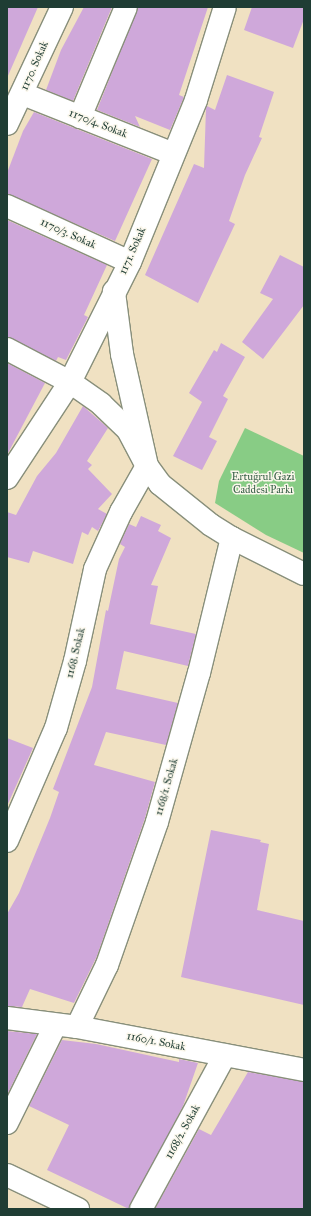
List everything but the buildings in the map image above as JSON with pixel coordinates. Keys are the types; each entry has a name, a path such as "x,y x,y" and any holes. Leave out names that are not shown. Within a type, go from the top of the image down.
{"street":[{"name":"1170. Sokak","path":"7,124 23,94 62,7"},
{"path":"80,117 126,7"},
{"name":"1171. Sokak","path":"7,478 70,382 130,262 196,100 225,7"},
{"name":"1170/4. Sokak","path":"23,94 174,154"},
{"name":"1170/3. Sokak","path":"7,206 130,262"},
{"path":"114,292 122,354 147,466"},
{"path":"7,349 70,382 101,404 128,430 147,466 160,484 232,538 304,574"},
{"name":"1168. Sokak","path":"7,841 56,728 75,661 95,569 121,512 147,466"},
{"name":"1168/1. Sokak","path":"77,1027 107,965 157,822 199,673 232,538"},
{"name":"1160/1. Sokak","path":"7,1018 55,1026 77,1027 304,1070"},
{"path":"7,1123 55,1026"},
{"name":"1168/2. Sokak","path":"141,1209 225,1056"},
{"path":"7,1175 78,1209"}],"green space":[{"name":"Ertuğrul Gazi Caddesi Parkı","path":"245,428 304,456 304,553 266,535 215,503 219,481"}]}
